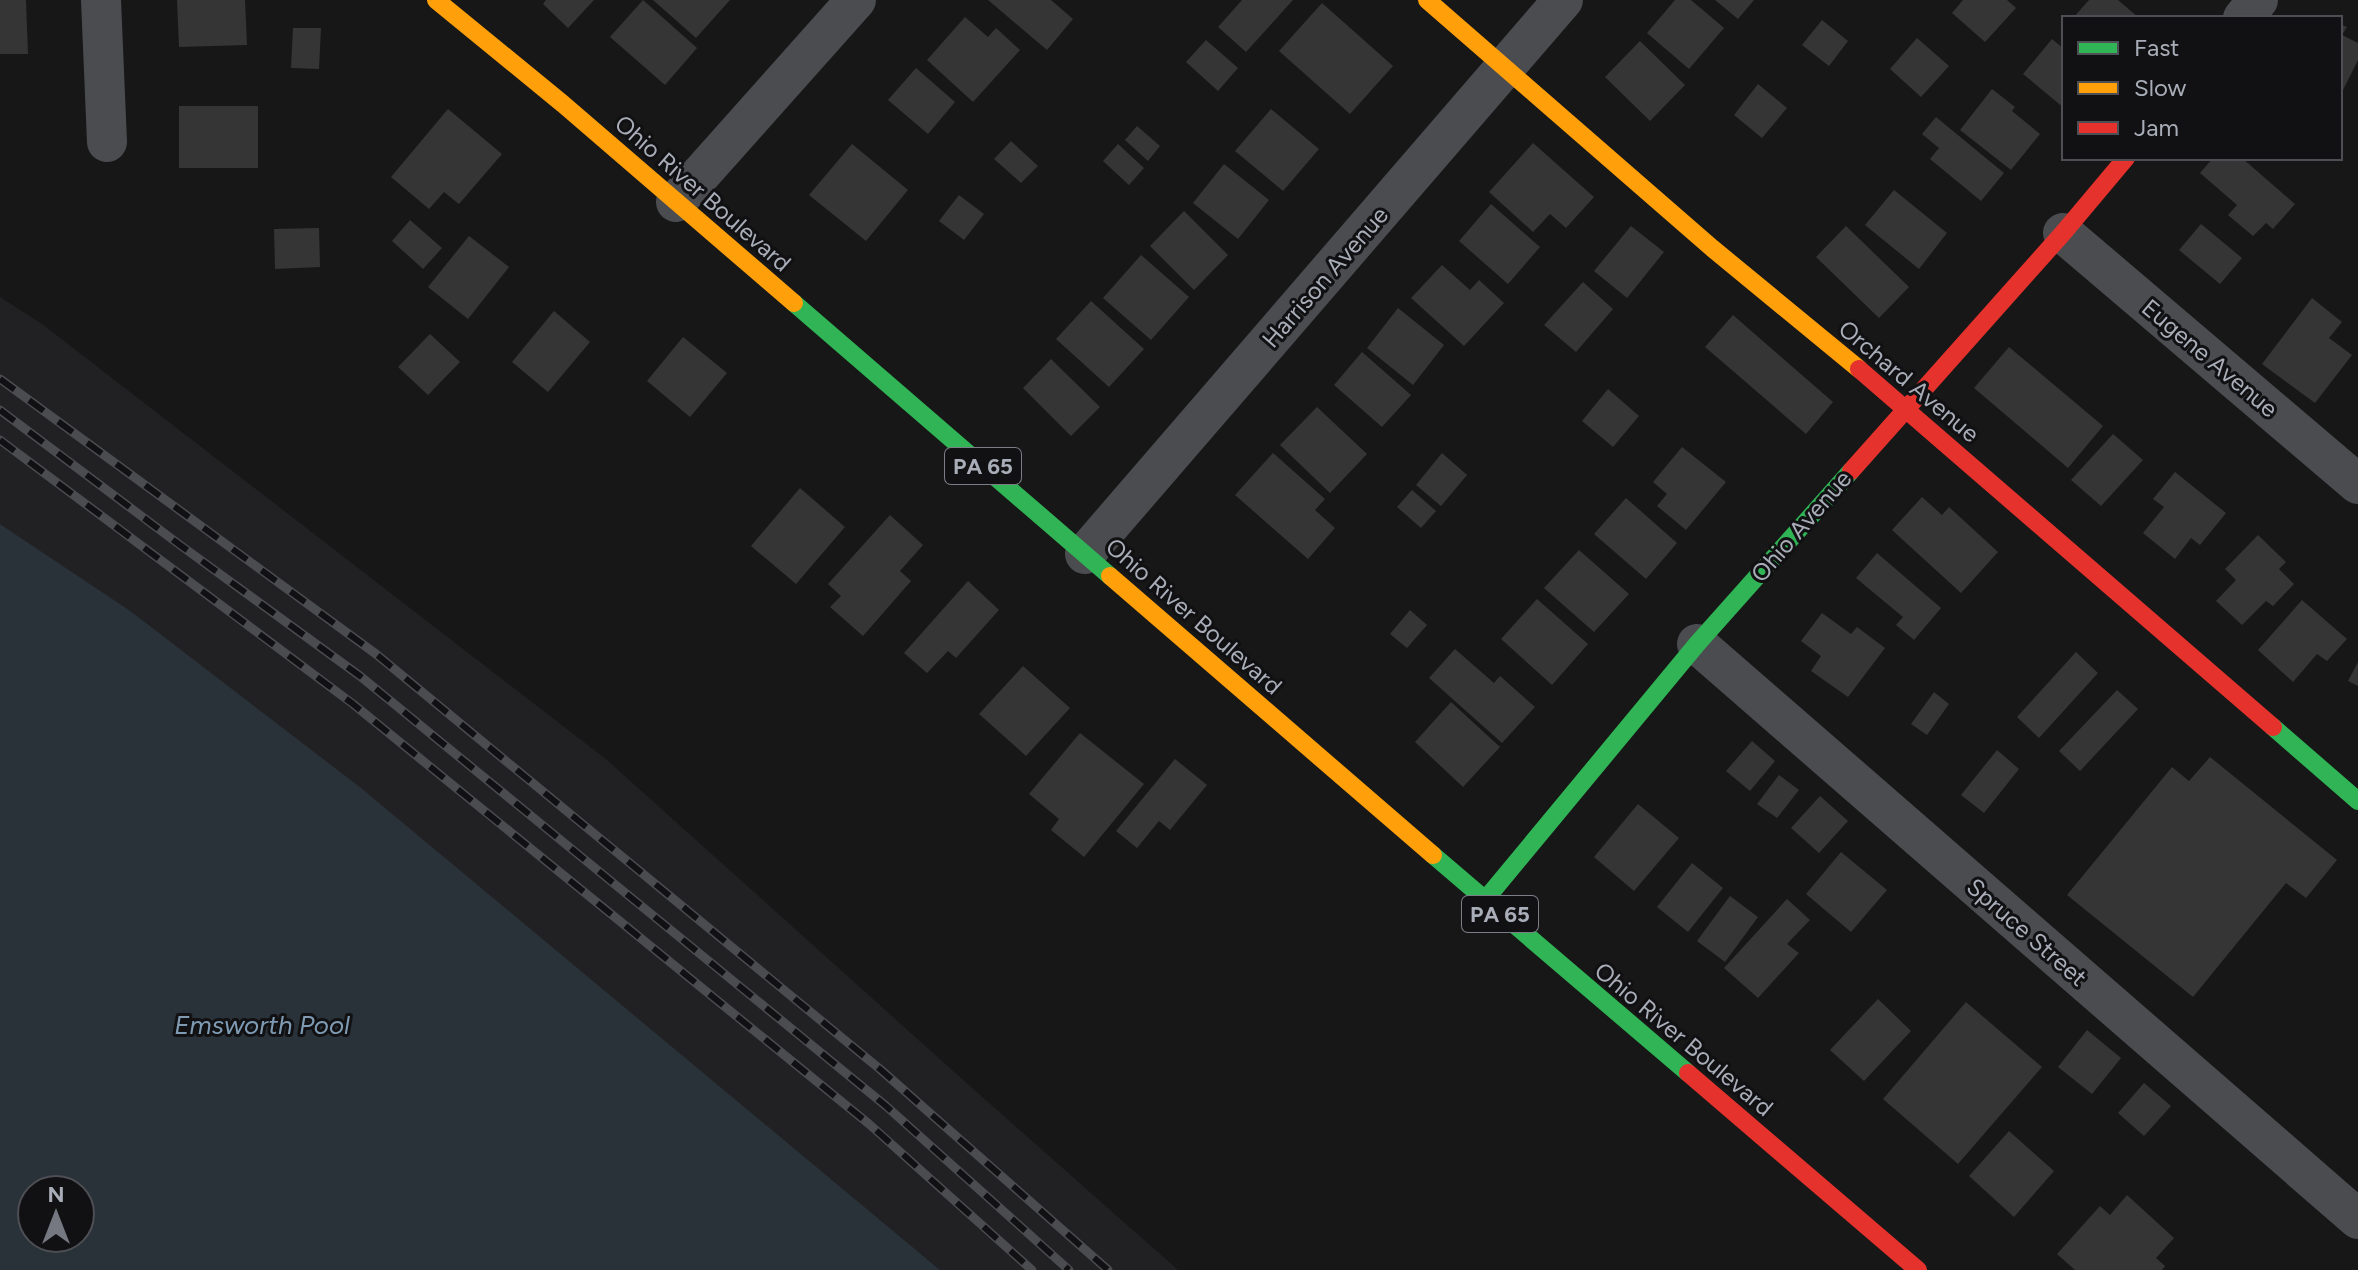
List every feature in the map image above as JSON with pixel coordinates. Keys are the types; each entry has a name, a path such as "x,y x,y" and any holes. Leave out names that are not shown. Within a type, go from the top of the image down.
{"main road":[{"name":"Ohio River Boulevard","path":"436,0 563,104 1918,1270"},
{"name":"Orchard Avenue","path":"1427,0 1712,248 1905,407 2358,801"},
{"name":"Ohio Avenue","path":"1485,900 1697,644 2124,160"}],"street":[{"path":"101,0 107,142"},
{"path":"676,202 856,0"},
{"name":"Harrison Avenue","path":"1085,554 1563,0"},
{"path":"2245,16 2258,0"},
{"name":"Eugene Avenue","path":"2063,233 2358,484"},
{"name":"Spruce Street","path":"1697,644 2358,1219"}],"shaded area":[{"path":"0,297 42,324 607,760 1178,1270 940,1270 129,610 0,524"}],"water":[{"name":"Emsworth Pool","path":"0,524 129,610 361,788 940,1270 0,1270"}],"building":[{"path":"0,0 26,0 28,54 0,54"},
{"path":"177,0 245,0 247,45 179,47"},
{"path":"546,0 594,0 568,28 543,4"},
{"path":"643,0 697,48 665,85 610,37"},
{"path":"653,0 730,0 696,38"},
{"path":"988,0 1051,0 1073,19 1047,50"},
{"path":"1242,0 1293,0 1246,52 1218,27"},
{"path":"1675,0 1691,0 1724,28 1689,69 1647,33"},
{"path":"1715,0 1754,0 1738,19"},
{"path":"1963,0 2007,0 2016,8 1985,42 1952,13"},
{"path":"2089,0 2118,0 2137,16 2075,16"},
{"path":"1322,3 1393,66 1350,114 1279,51"},
{"path":"965,17 988,37 996,28 1020,50 973,102 927,60"},
{"path":"1822,20 1848,41 1829,66 1802,45"},
{"path":"293,28 321,28 319,69 291,68"},
{"path":"2342,35 2358,43 2358,60 2342,92"},
{"path":"1917,38 1949,66 1921,97 1890,69"},
{"path":"2052,39 2062,47 2062,106 2023,74"},
{"path":"1206,40 1238,68 1218,91 1186,62"},
{"path":"1640,41 1685,85 1650,121 1605,77"},
{"path":"916,68 955,102 928,134 888,100"},
{"path":"1758,84 1787,108 1762,138 1734,115"},
{"path":"1992,89 2015,107 2012,111 2040,134 2011,170 1960,130"},
{"path":"179,106 258,106 258,168 179,168"},
{"path":"448,109 502,154 459,204 444,192 429,209 391,177"},
{"path":"1271,109 1319,149 1283,191 1235,151"},
{"path":"1936,117 2004,173 1981,201 1930,159 1939,148 1922,134"},
{"path":"1137,126 1160,146 1148,161 1125,140"},
{"path":"1011,141 1038,166 1021,183 994,159"},
{"path":"1533,143 1594,197 1566,228 1550,214 1533,232 1489,192"},
{"path":"852,144 908,190 866,241 809,195"},
{"path":"1118,144 1144,168 1129,185 1103,161"},
{"path":"2211,160 2244,160 2295,204 2273,229 2266,223 2253,236 2228,215 2237,205 2200,173"},
{"path":"1224,164 1269,200 1238,239 1193,203"},
{"path":"1894,190 1947,233 1919,269 1865,225"},
{"path":"959,195 984,214 964,240 939,221"},
{"path":"1491,204 1540,247 1508,284 1459,241"},
{"path":"1184,211 1228,255 1194,290 1150,246"},
{"path":"410,220 442,248 423,269 392,241"},
{"path":"2201,224 2242,258 2220,284 2179,250"},
{"path":"1631,226 1664,252 1627,298 1594,271"},
{"path":"1846,226 1909,287 1879,318 1816,257"},
{"path":"319,228 320,267 275,269 274,229"},
{"path":"469,236 509,267 468,319 428,287"},
{"path":"1141,255 1189,297 1151,340 1103,298"},
{"path":"1442,265 1470,290 1479,280 1504,303 1464,346 1411,298"},
{"path":"1583,282 1613,309 1576,352 1544,325"},
{"path":"2312,298 2342,322 2329,338 2352,355 2315,403 2262,364"},
{"path":"1091,301 1144,349 1109,387 1056,339"},
{"path":"1398,308 1444,345 1413,385 1367,348"},
{"path":"554,311 590,342 548,392 512,362"},
{"path":"1733,315 1833,402 1806,434 1705,347"},
{"path":"430,334 460,362 428,395 398,367"},
{"path":"683,337 727,373 690,417 647,381"},
{"path":"2009,347 2103,426 2068,468 1974,388"},
{"path":"1362,352 1411,395 1382,427 1334,385"},
{"path":"1051,359 1100,407 1071,436 1023,388"},
{"path":"1608,389 1639,416 1613,447 1582,421"},
{"path":"1317,407 1367,454 1330,493 1280,445"},
{"path":"2113,434 2143,460 2101,506 2071,480"},
{"path":"1682,447 1726,482 1686,530 1657,506 1667,494 1653,482"},
{"path":"1273,453 1325,499 1315,510 1335,528 1308,559 1235,495"},
{"path":"1442,453 1467,475 1441,506 1416,485"},
{"path":"2175,472 2226,513 2200,545 2191,538 2175,559 2143,533 2164,507 2153,499"},
{"path":"800,488 845,527 796,584 751,546"},
{"path":"1412,490 1436,511 1421,528 1397,507"},
{"path":"1922,497 1942,515 1949,507 1998,552 1961,593 1892,530"},
{"path":"1626,498 1677,543 1646,579 1594,534"},
{"path":"890,515 923,545 900,571 911,581 863,636 830,607 841,596 828,584"},
{"path":"2258,535 2286,562 2279,569 2294,584 2273,606 2266,601 2242,625 2216,601 2236,580 2225,569"},
{"path":"1579,550 1629,594 1594,632 1544,588"},
{"path":"1877,553 1941,608 1914,640 1896,625 1903,617 1856,578"},
{"path":"968,581 999,610 956,658 948,651 927,673 904,653"},
{"path":"1537,599 1588,644 1552,685 1501,639"},
{"path":"2302,600 2347,639 2327,661 2317,654 2293,682 2258,650"},
{"path":"1410,610 1427,625 1407,648 1390,634"},
{"path":"1822,613 1851,634 1857,627 1885,648 1848,697 1811,671 1821,656 1801,641"},
{"path":"1455,649 1494,683 1500,676 1535,707 1502,743 1429,678"},
{"path":"2076,652 2098,673 2039,738 2017,717"},
{"path":"2358,662 2358,686 2348,681"},
{"path":"1023,666 1070,708 1026,756 979,714"},
{"path":"2117,690 2138,709 2080,771 2059,751"},
{"path":"1934,692 1949,704 1927,735 1911,724"},
{"path":"1451,702 1500,747 1463,787 1415,742"},
{"path":"1080,733 1144,784 1084,857 1051,830 1059,819 1029,794"},
{"path":"1752,741 1775,761 1750,791 1726,771"},
{"path":"1997,750 2019,769 1984,813 1961,795"},
{"path":"2210,757 2337,860 2306,898 2286,883 2193,997 2067,895 2172,767 2189,781"},
{"path":"1175,759 1207,785 1170,830 1159,821 1137,848 1116,831"},
{"path":"1779,775 1799,790 1777,818 1757,804"},
{"path":"1820,796 1848,821 1819,853 1791,828"},
{"path":"1638,804 1679,838 1634,891 1594,857"},
{"path":"1841,852 1887,890 1851,932 1806,894"},
{"path":"1692,863 1723,888 1688,932 1657,907"},
{"path":"1730,896 1758,917 1725,962 1697,941"},
{"path":"1787,899 1810,920 1787,944 1799,953 1758,998 1724,968"},
{"path":"1878,999 1911,1031 1864,1081 1830,1050"},
{"path":"1966,1002 2042,1067 1958,1164 1883,1099"},
{"path":"2087,1030 2121,1058 2092,1094 2058,1067"},
{"path":"2144,1083 2171,1106 2144,1136 2118,1113"},
{"path":"2009,1131 2054,1171 2014,1217 1969,1176"},
{"path":"2127,1195 2174,1238 2156,1258 2165,1266 2162,1270 2075,1270 2057,1254 2100,1206 2110,1215"}],"railway":[{"path":"0,379 376,654 881,1070 1108,1270"},
{"path":"0,410 360,676 886,1106 1069,1270"},
{"path":"0,440 353,704 869,1124 1032,1270"}],"traffic: fast":[{"path":"794,303 1110,576"},
{"path":"1485,900 1697,644 1851,471"},
{"path":"2273,727 2358,801"},
{"path":"1433,855 1688,1073"}],"traffic: slow":[{"path":"436,0 563,104 794,303"},
{"path":"1427,0 1712,248 1859,369"},
{"path":"1110,576 1433,855"}],"traffic: jam":[{"path":"1851,471 2124,160"},
{"path":"1859,369 2273,727"},
{"path":"1688,1073 1918,1270"}]}
